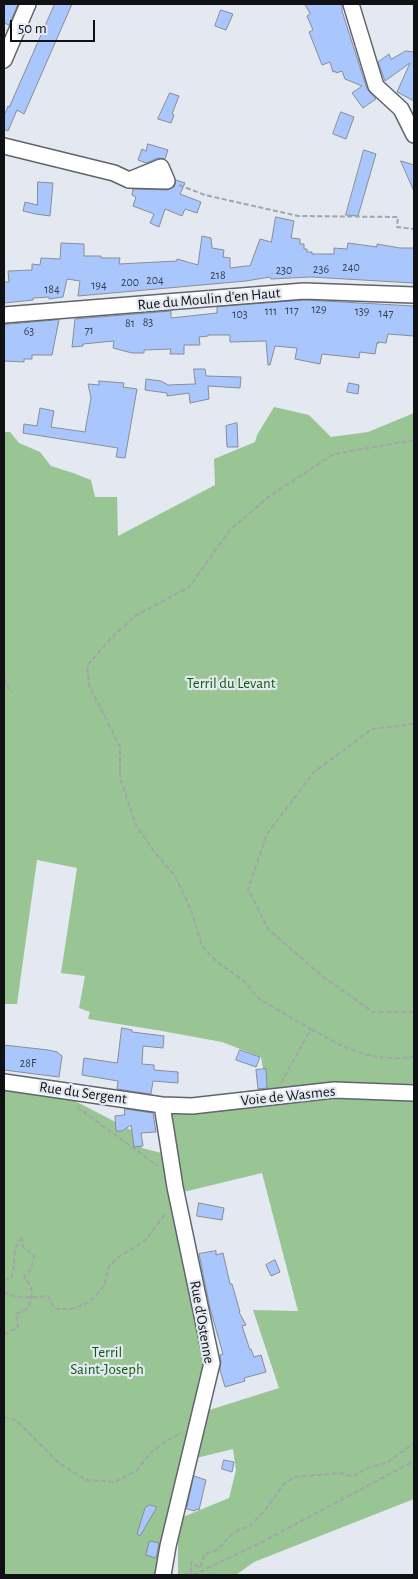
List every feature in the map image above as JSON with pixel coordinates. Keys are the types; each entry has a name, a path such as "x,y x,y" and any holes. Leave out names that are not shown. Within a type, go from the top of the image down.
{"street":[{"path":"4,60 28,4"},
{"path":"351,4 376,86 401,109 414,135"},
{"path":"4,146 114,173 129,180 167,181"},
{"name":"Rue du Moulin d'en Haut","path":"4,315 304,291 414,294"},
{"name":"Rue du Sergent","path":"4,1082 162,1105"},
{"name":"Voie de Wasmes","path":"162,1105 192,1106 229,1103 334,1090 414,1093"},
{"name":"Rue d'Ostenne","path":"162,1105 174,1177 212,1363 168,1546 164,1571"}],"path":[{"path":"167,181 205,194 298,216 398,217 397,227 414,229"},
{"path":"414,440 334,454 271,495 230,530 189,587 136,616 110,639 88,666 89,685 120,747 120,778 136,825 153,850 175,876 191,910 202,946 217,962 243,980 259,999 311,1029 361,1054 379,1058 400,1059 414,1057"},
{"path":"4,678 10,692"},
{"path":"414,724 372,729 314,772 267,834 248,889 268,929 322,976 372,1012 414,1012"},
{"path":"276,1096 280,1085 311,1029"},
{"path":"74,1105 174,1177"},
{"path":"4,1291 7,1294 32,1298 48,1296 56,1309 72,1309 90,1302 104,1286 109,1266 117,1258 146,1241 167,1211"},
{"path":"4,1280 10,1278 14,1266 15,1249 22,1236 23,1247 34,1256 31,1269 24,1277 32,1288 32,1298 27,1310 16,1314 18,1328 4,1334"},
{"path":"4,1417 16,1420 59,1463 86,1480 115,1482 136,1471 150,1453 168,1440 181,1433 193,1438"},
{"path":"184,1575 191,1573 191,1562 200,1568 205,1554 217,1550 233,1533 251,1525 265,1510 283,1485 294,1477 341,1473 353,1477 366,1469 388,1462 414,1443"},
{"path":"193,1575 262,1542 414,1461"}],"green space":[{"path":"274,407 309,415 331,437 368,432 414,413 414,1499 254,1562 236,1575 178,1575 178,1519 229,1498 236,1470 233,1449 188,1460 164,1575 4,1575 4,1082 50,1088 133,1131 142,1148 165,1154 162,1105 268,1097 261,1057 222,1042 88,1019 90,1012 79,1008 85,976 61,973 77,868 37,860 17,1004 4,1004 4,432 10,432 19,443 40,452 51,466 91,480 95,497 117,497 118,536 215,485 214,459 255,442 257,435","holes":["262,1173 298,1311 253,1310 279,1388 200,1413 212,1363 175,1194"]}],"building":[{"path":"4,4 18,4 9,25 4,23"},
{"path":"55,4 72,4 24,114 17,110 8,131 4,129 4,116"},
{"path":"305,4 342,4 342,11 367,89 376,99 363,108 352,93 362,86 345,79 342,71 333,72 330,62 322,65 309,32 313,30 307,16 310,14"},
{"path":"221,10 233,14 226,30 215,26"},
{"path":"406,51 414,52 414,101 397,92 410,63 385,81 378,62 389,54 391,59"},
{"path":"170,93 179,96 172,114 174,115 171,123 158,119"},
{"path":"341,112 354,117 346,139 333,134"},
{"path":"148,144 168,150 165,159 158,158 146,163 138,160 142,149 146,151"},
{"path":"364,150 376,154 358,216 346,215"},
{"path":"401,161 414,165 414,191"},
{"path":"176,180 185,183 180,194 201,202 197,213 185,209 182,216 165,209 159,227 150,223 154,214 133,206 136,197 132,195 133,189 167,190 174,187"},
{"path":"38,182 53,183 50,216 23,211 25,202 37,205"},
{"path":"276,217 294,221 291,238 300,239 300,244 304,244 304,249 307,249 307,252 312,252 312,254 334,254 334,248 347,249 348,243 377,247 377,244 400,248 414,248 414,283 311,277 271,279 270,277 246,281 78,296 80,281 67,279 63,297 49,299 49,297 33,298 33,300 4,303 4,282 9,282 8,271 32,270 32,264 40,265 41,258 60,259 61,243 84,244 84,256 120,258 119,264 177,261 177,259 198,265 202,236 211,238 212,248 224,250 223,257 230,258 230,268 250,266 260,239 271,242"},
{"path":"306,300 414,306 414,336 388,334 386,343 377,343 375,354 360,352 359,358 322,354 320,364 295,359 297,348 275,346 270,365 268,365 266,341 230,342 230,335 199,337 200,345 184,345 184,354 170,354 171,349 144,350 144,353 132,353 113,348 114,341 72,347 75,319 171,311 171,318 217,313 217,307"},
{"path":"59,320 52,355 32,355 32,359 24,359 24,362 4,361 4,325"},
{"path":"194,369 205,369 206,376 241,377 240,388 208,386 209,399 190,403 189,393 167,396 167,393 145,390 146,379 161,381 168,385 195,384"},
{"path":"99,381 124,383 123,387 137,389 125,458 116,457 118,448 23,433 24,424 37,426 40,408 54,411 51,427 85,432 91,398 88,384 99,385"},
{"path":"349,383 359,385 358,394 347,392"},
{"path":"237,423 238,447 227,447 226,426"},
{"path":"122,1028 132,1030 132,1032 164,1036 163,1048 143,1046 142,1064 154,1065 154,1070 178,1072 178,1083 153,1081 151,1094 117,1089 118,1081 82,1075 84,1058 117,1063"},
{"path":"4,1045 57,1052 62,1056 59,1077 4,1070"},
{"path":"240,1050 260,1057 256,1067 236,1060"},
{"path":"266,1069 267,1088 258,1089 256,1070"},
{"path":"125,1109 153,1113 156,1132 141,1133 143,1146 134,1147 131,1125 122,1131 116,1131 115,1116 124,1115"},
{"path":"199,1203 224,1208 222,1220 197,1216"},
{"path":"216,1251 216,1255 223,1253 230,1284 232,1284 239,1312 246,1325 242,1326 250,1350 254,1357 261,1355 266,1372 244,1378 245,1381 225,1387 220,1370 220,1355 223,1354 210,1308 199,1254"},
{"path":"275,1260 280,1272 271,1276 266,1265"},
{"path":"224,1460 234,1462 232,1472 222,1469"},
{"path":"194,1476 206,1480 199,1510 196,1509 195,1511 187,1509"},
{"path":"150,1505 157,1507 140,1536 137,1534 145,1508"},
{"path":"150,1541 159,1543 156,1558 146,1555"}],"park label":[{"name":"Terril du Levant","path":"231,683"},
{"name":"Terril Saint-Joseph","path":"107,1360"}]}
